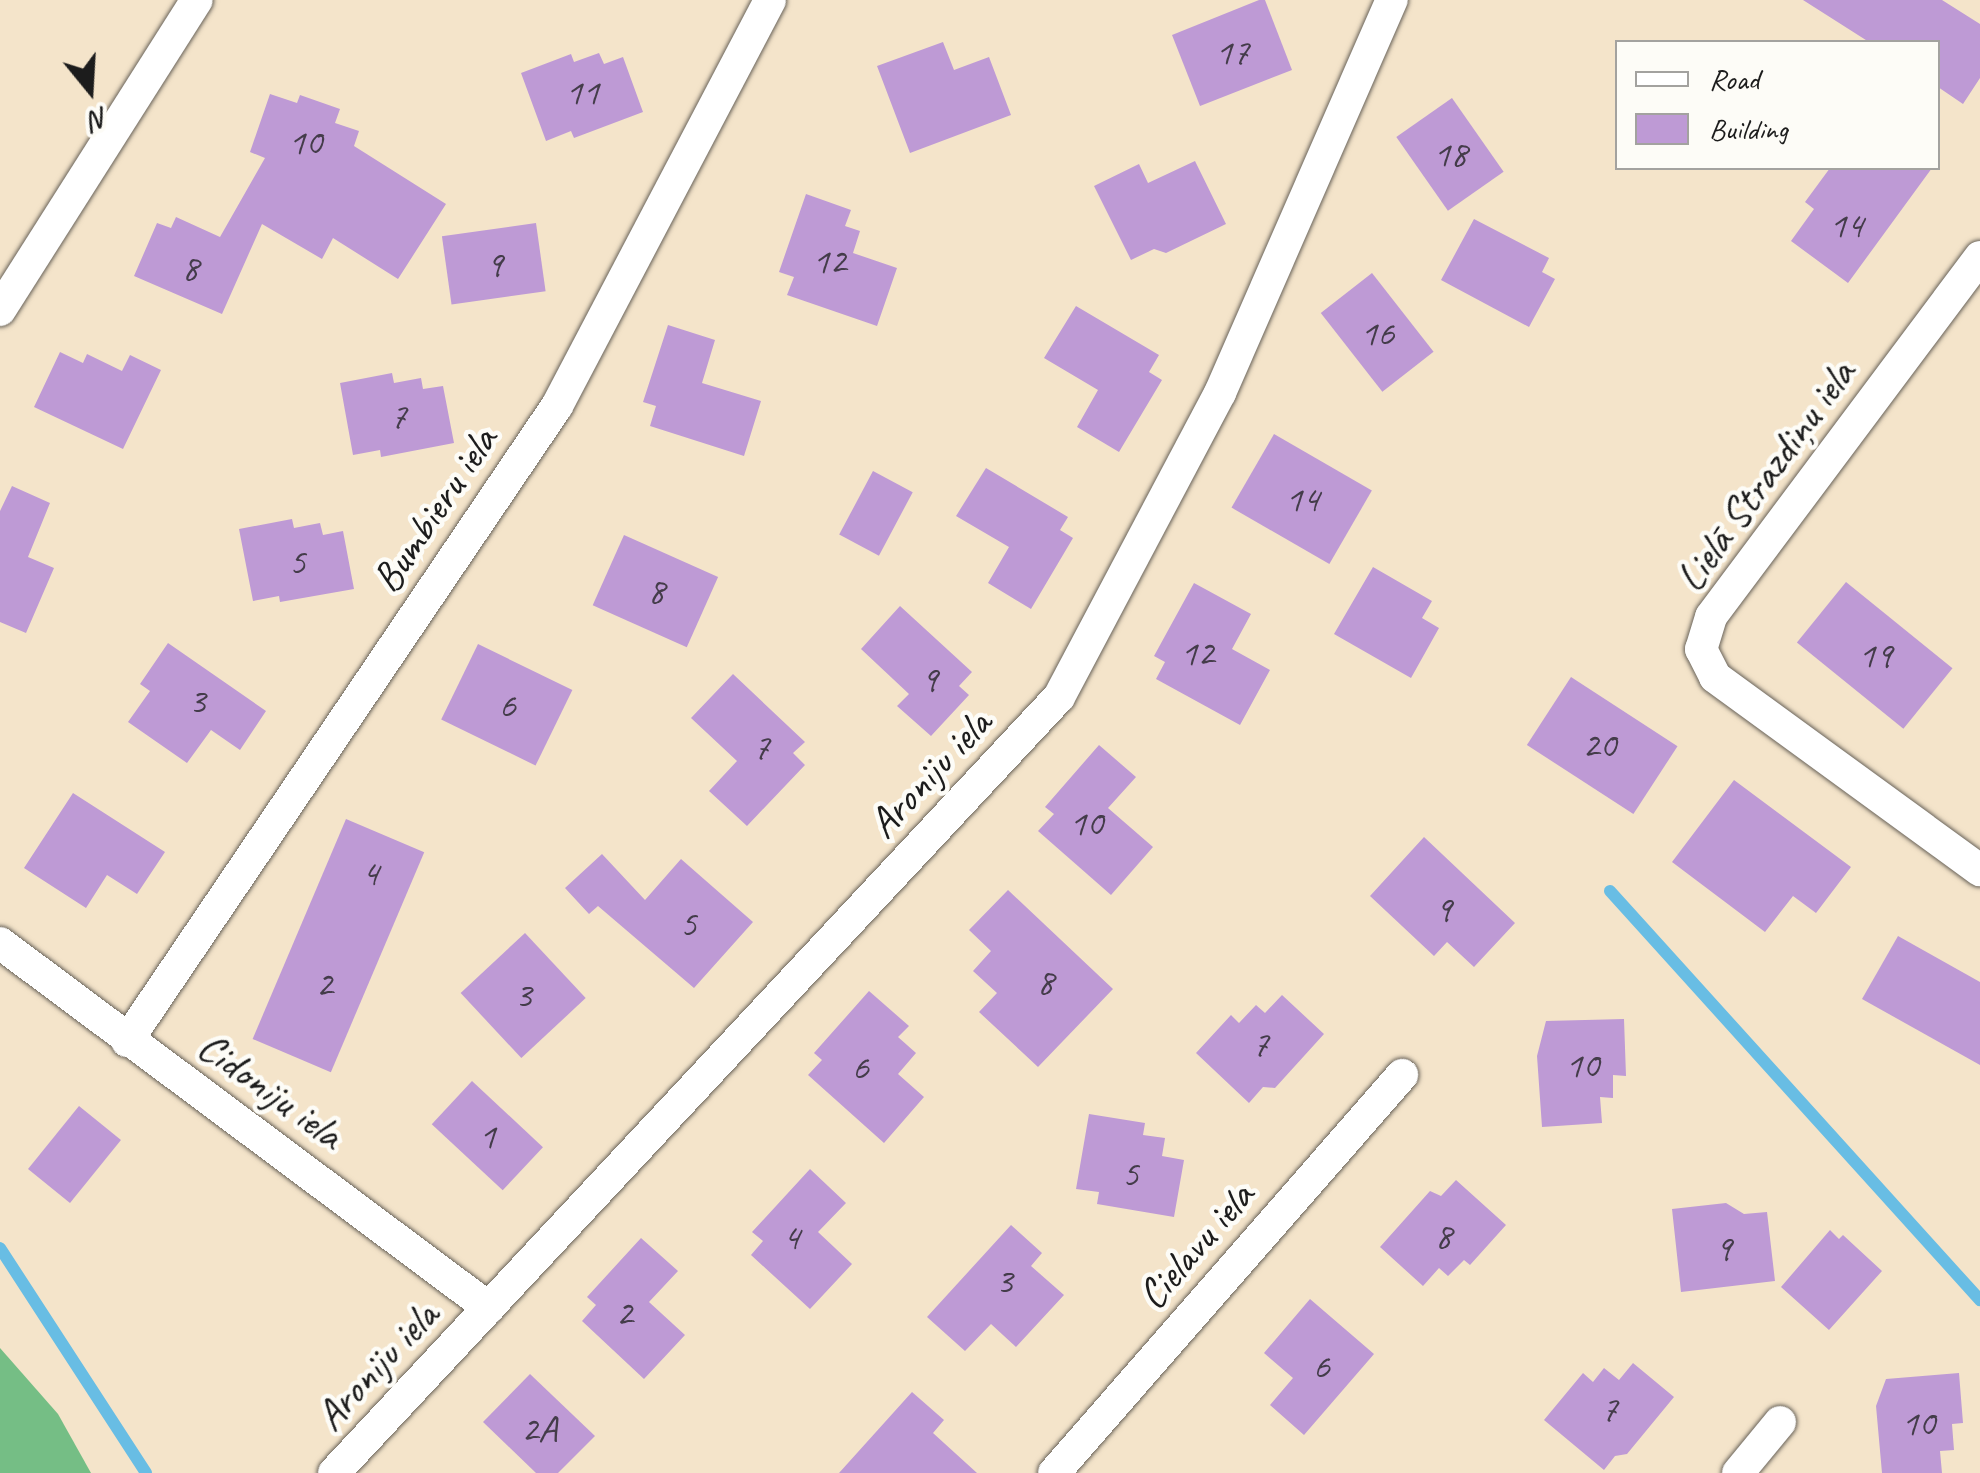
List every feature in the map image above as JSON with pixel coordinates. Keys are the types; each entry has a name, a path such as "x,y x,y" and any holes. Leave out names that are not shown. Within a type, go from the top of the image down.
{"street":[{"path":"0,310 197,0"},
{"name":"Bumbieru iela","path":"127,1041 557,406 770,0"},
{"name":"Aroniju iela","path":"334,1473 1059,698 1220,393 1392,0"},
{"name":"Lielā Strazdiņu iela","path":"1979,260 1711,617 1701,649 1715,677 1980,870"},
{"name":"Cidoniju iela","path":"0,943 488,1308"},
{"name":"Cielavu iela","path":"1054,1473 1402,1076"},
{"path":"1738,1473 1780,1422"}],"green space":[{"path":"0,1348 58,1414 91,1473 0,1473"}],"building":[{"path":"1265,0 1292,70 1200,106 1172,35"},
{"path":"1803,0 1942,0 1980,24 1980,78 1963,104 1940,88 1940,40 1866,40"},
{"path":"943,42 954,70 989,57 1011,115 910,153 877,66"},
{"path":"599,53 604,64 623,57 643,112 574,138 571,131 546,141 521,73 571,54 574,62"},
{"path":"270,94 297,103 300,95 340,109 335,123 359,131 354,146 446,204 398,279 333,238 322,259 262,224 222,314 134,276 157,223 171,228 176,217 220,237 265,158 250,152"},
{"path":"1452,98 1504,172 1448,211 1396,137"},
{"path":"1195,161 1226,224 1166,253 1154,249 1131,260 1094,186 1139,164 1148,183"},
{"path":"1829,170 1931,170 1848,283 1791,241 1814,209 1805,202"},
{"path":"806,194 851,210 845,226 860,231 853,253 897,268 877,326 787,295 794,277 779,272"},
{"path":"1474,219 1549,258 1542,272 1555,279 1529,327 1441,280"},
{"path":"536,223 546,291 452,305 442,236"},
{"path":"1372,273 1434,352 1382,392 1321,313"},
{"path":"1076,306 1159,355 1149,372 1162,380 1119,452 1077,427 1098,390 1044,358"},
{"path":"668,325 715,340 702,383 761,401 744,456 650,426 656,406 643,402"},
{"path":"60,352 83,363 87,354 122,371 130,355 161,370 123,449 34,407"},
{"path":"392,373 394,383 421,378 423,389 443,386 454,443 381,457 380,450 353,455 340,383"},
{"path":"1274,434 1372,490 1329,564 1232,508"},
{"path":"986,468 1068,517 1060,530 1073,538 1031,609 988,583 1009,547 956,516"},
{"path":"873,471 913,492 879,556 839,535"},
{"path":"12,486 50,503 28,557 54,568 26,633 0,622 0,511"},
{"path":"292,519 294,528 320,523 323,535 343,531 354,589 280,602 279,596 253,601 239,529"},
{"path":"624,535 718,577 687,647 593,605"},
{"path":"1373,567 1432,601 1422,618 1439,628 1411,678 1334,634"},
{"path":"1846,582 1952,668 1903,729 1797,643"},
{"path":"1194,583 1251,614 1232,649 1270,670 1240,725 1156,679 1165,662 1154,656"},
{"path":"900,606 972,672 959,686 969,695 931,736 897,706 909,694 861,649"},
{"path":"168,643 266,711 240,750 211,730 187,763 128,722 150,691 140,684"},
{"path":"478,644 572,690 536,766 441,719"},
{"path":"733,674 805,742 793,753 805,765 747,826 709,791 737,761 691,718"},
{"path":"1571,677 1678,746 1633,814 1527,745"},
{"path":"1099,745 1136,777 1108,808 1153,847 1111,895 1038,831 1054,814 1045,807"},
{"path":"1734,780 1851,867 1816,913 1793,896 1765,932 1672,862"},
{"path":"73,793 165,852 137,894 107,875 86,908 24,868"},
{"path":"346,819 424,852 331,1072 253,1039"},
{"path":"1424,837 1515,923 1474,967 1447,942 1434,956 1370,896"},
{"path":"602,854 645,900 681,859 753,922 694,988 598,906 589,914 565,888"},
{"path":"1008,890 1113,989 1038,1067 979,1012 997,993 973,971 991,951 969,930"},
{"path":"525,933 586,998 521,1058 461,993"},
{"path":"1898,936 1980,982 1980,1065 1862,999"},
{"path":"869,991 909,1026 898,1037 916,1053 898,1074 924,1097 884,1143 808,1075 822,1060 814,1053"},
{"path":"1282,995 1324,1034 1275,1088 1263,1087 1249,1103 1196,1053 1231,1015 1239,1023 1256,1005 1265,1013"},
{"path":"1624,1019 1626,1076 1613,1075 1613,1098 1600,1097 1602,1123 1542,1127 1537,1056 1546,1021"},
{"path":"472,1081 543,1147 503,1190 432,1124"},
{"path":"79,1106 121,1140 70,1203 28,1169"},
{"path":"1089,1114 1145,1123 1143,1135 1165,1138 1162,1156 1184,1160 1174,1217 1097,1204 1099,1192 1076,1189"},
{"path":"810,1169 846,1203 818,1232 852,1264 810,1309 751,1255 763,1241 752,1232"},
{"path":"1456,1180 1506,1225 1470,1265 1464,1260 1448,1276 1439,1268 1423,1286 1380,1247 1430,1191 1441,1196"},
{"path":"1726,1203 1744,1214 1767,1212 1775,1281 1681,1292 1672,1209"},
{"path":"1011,1225 1042,1253 1031,1266 1064,1295 1016,1347 991,1324 965,1351 927,1317"},
{"path":"1830,1230 1839,1239 1843,1235 1882,1271 1829,1330 1781,1287"},
{"path":"641,1238 678,1271 649,1302 685,1335 644,1379 582,1321 596,1305 587,1297"},
{"path":"1310,1299 1374,1354 1304,1435 1270,1405 1293,1378 1264,1353"},
{"path":"1633,1363 1674,1397 1627,1454 1615,1456 1604,1470 1544,1420 1583,1373 1593,1382 1604,1368 1619,1380"},
{"path":"1959,1373 1963,1423 1952,1424 1954,1450 1940,1451 1942,1473 1882,1473 1876,1406 1886,1379"},
{"path":"530,1374 595,1436 558,1473 536,1473 483,1422"},
{"path":"912,1392 944,1420 933,1433 977,1473 839,1473"}],"waterway":[{"path":"1610,891 1980,1300"},
{"path":"0,1248 146,1473"}]}
